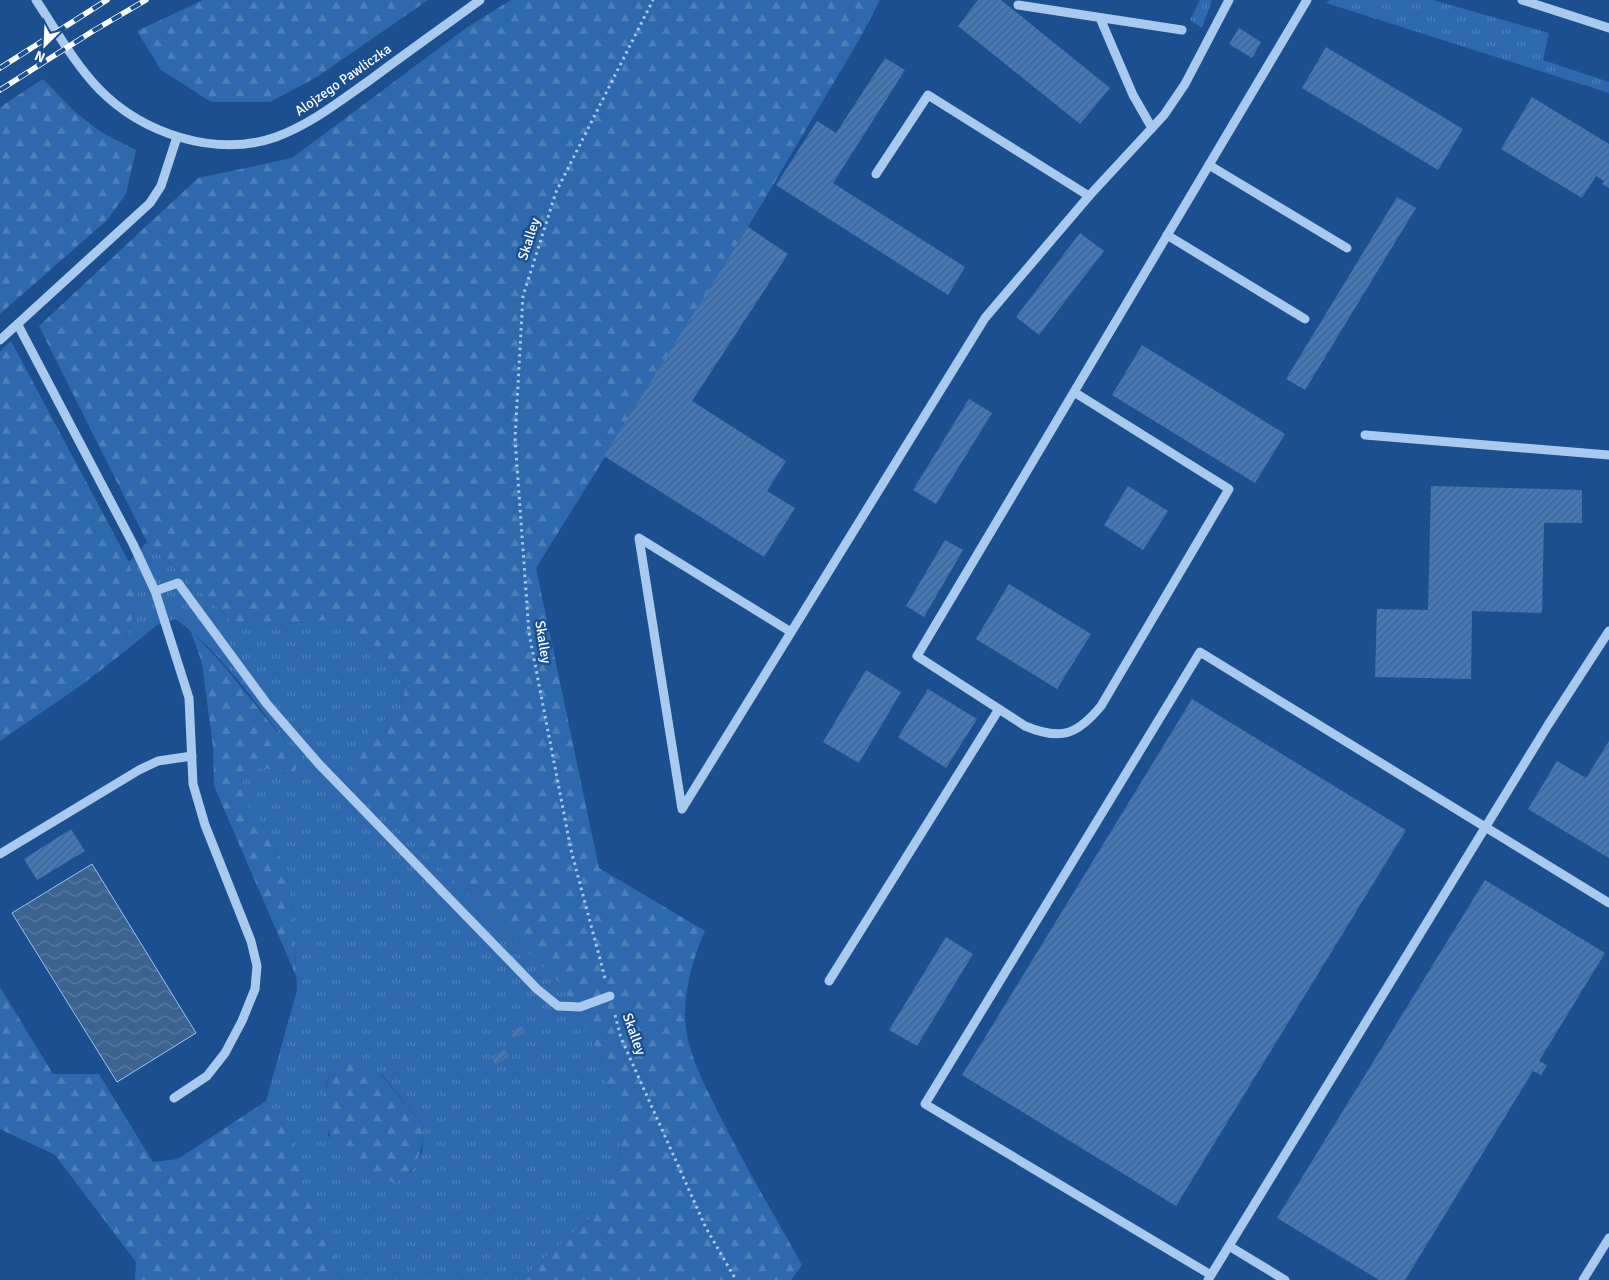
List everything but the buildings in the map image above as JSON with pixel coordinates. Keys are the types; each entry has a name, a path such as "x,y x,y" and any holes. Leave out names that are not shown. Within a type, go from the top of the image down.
{"street":[{"name":"Alojzego Pawliczka","path":"36,0 74,58 99,89 124,111 158,130 177,137 216,144 255,143 293,130 316,118 480,0"},
{"path":"791,632 639,538 682,809 985,318 1089,196 1152,128 1186,84 1229,0"},
{"path":"1074,392 1229,489 1101,706 1087,724 1068,733 1044,734 1025,726 917,656 1307,0"},
{"path":"1522,0 1609,28"},
{"path":"1018,5 1182,30"},
{"path":"1100,18 1134,95 1152,128"},
{"path":"876,174 928,95 1089,196"},
{"path":"0,340 150,203 166,173 177,137"},
{"path":"1209,165 1347,248"},
{"path":"1167,235 1305,319"},
{"path":"18,325 133,544 155,591 189,698 193,784 205,825 251,941 257,966 255,989 242,1021 225,1054 207,1076 174,1098"},
{"path":"1365,435 1609,455"},
{"path":"155,591 178,583 266,704 318,763 537,989 558,1006 580,1007 610,996"},
{"path":"1609,631 1486,827 1210,1278 925,1104 1200,652 1486,827 1609,903"},
{"path":"829,981 999,709"},
{"path":"0,854 139,770 158,761 192,756"},
{"path":"1583,1280 1609,1238"},
{"path":"1229,1246 1285,1280"}],"path":[{"name":"Skalley","path":"653,0 556,192 523,296 515,438 529,633 571,850 621,1038 706,1228 736,1280"}],"green space":[{"path":"203,0 428,0 317,77 270,102 211,102 161,70 137,31"},
{"path":"511,0 880,0 859,40 748,227 536,568 599,868 705,931 697,950 687,990 685,1011 688,1039 702,1080 721,1118 750,1174 802,1265 791,1280 521,1280 590,1218 618,1168 623,1132 597,1051 560,983 357,788 353,761 369,727 400,713 406,684 381,651 339,619 239,628 147,542 39,326 198,178 292,158 466,28"},
{"path":"1200,0 1212,0 1202,28 1190,20"},
{"path":"1330,0 1433,0 1549,33 1543,60 1609,82 1609,93 1326,3"},
{"path":"43,79 75,112 101,132 136,150 126,194 107,220 0,314 0,107"},
{"path":"11,341 129,562 138,597 123,653 80,686 0,741 0,351"},
{"path":"147,542 239,628 339,619 381,651 406,684 400,713 369,727 357,788 561,983 597,1051 623,1132 618,1168 590,1218 521,1280 331,1280 336,1274 317,1218 300,1190 300,1160 287,1129 266,1101 297,990 293,911 285,868 265,828 243,801 243,778 249,773 263,767 285,774 298,757 225,665 192,632 175,619 157,625 123,653 138,597 129,562","holes":["333,1066 382,1075 423,1125 422,1152 410,1173 328,1136 326,1086"]},
{"path":"190,629 223,665 298,757 295,772 287,773 263,768 251,772 243,778 243,801 265,828 285,868 293,911 296,976 214,786 213,748 202,663"},
{"path":"0,987 53,1074 99,1074 153,1162 178,1159 266,1101 287,1129 300,1160 301,1190 335,1246 336,1274 331,1280 135,1280 136,1262 55,1155 0,1129"},
{"path":"353,1059 381,1075 423,1125 422,1143 415,1165 396,1183 375,1175 357,1165 343,1154 333,1141 326,1126 324,1108 326,1089 333,1066"}],"water":[{"path":"92,864 196,1033 117,1082 12,913"}],"railway":[{"path":"0,68 107,0"},
{"path":"0,90 146,0"}]}
